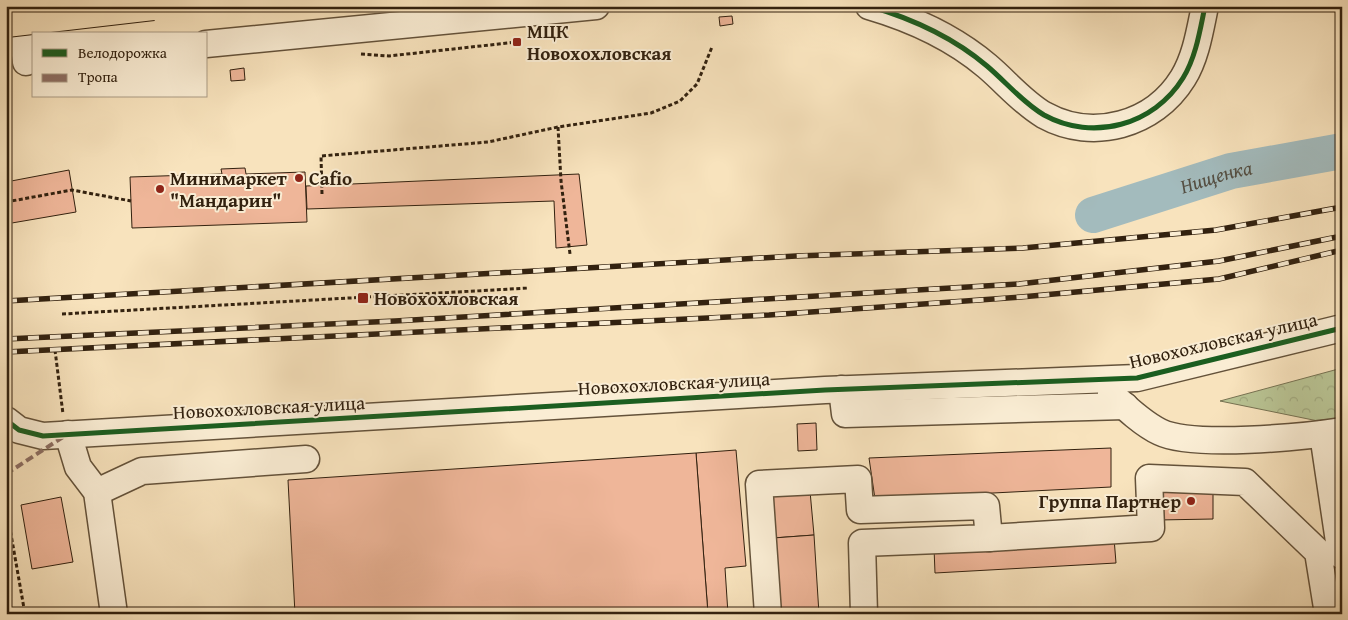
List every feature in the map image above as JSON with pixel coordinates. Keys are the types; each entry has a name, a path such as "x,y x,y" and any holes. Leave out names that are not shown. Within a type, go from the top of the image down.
{"main road":[{"path":"6,23 153,6"}],"street":[{"path":"18,6 22,64"},
{"path":"208,44 596,6"},
{"path":"869,6 939,34 986,65 1028,104 1059,122 1077,126 1112,127 1146,115 1161,105 1179,85 1192,61 1205,6"},
{"path":"1196,6 1198,26 1196,44"},
{"name":"Новохохловская улица","path":"6,420 19,430 43,436 66,428 842,389 1138,378 1342,328"},
{"path":"1096,380 1125,406 1159,432 1187,439 1304,437 1332,433 1341,555"},
{"path":"842,389 845,414 1125,406"},
{"path":"66,428 78,467 97,492 114,614"},
{"path":"97,492 142,471 306,459"},
{"path":"862,543 989,538 1151,528 1149,478 1244,482 1318,552 1328,614"},
{"path":"768,614 759,484 858,479 864,614"},
{"path":"860,510 986,506 989,538"}],"path":[{"path":"322,194 321,156 488,142 558,127 651,113 680,101 697,84 712,47"},
{"path":"558,127 570,254"},
{"path":"6,202 72,190 131,201"},
{"path":"62,314 529,288"},
{"path":"55,350 66,428"},
{"path":"6,506 25,614"}],"green space":[{"path":"1342,368 1342,418 1323,422 1220,401"}],"building":[{"path":"732,16 733,24 720,26 719,17"},
{"path":"244,68 245,80 231,81 230,70"},
{"path":"245,168 246,174 305,172 307,222 132,228 130,177 222,174 221,169"},
{"path":"69,170 76,212 6,224 6,182"},
{"path":"579,174 587,245 556,248 554,201 307,209 306,186"},
{"path":"816,423 817,450 798,451 797,424"},
{"path":"1111,448 1111,487 875,499 869,458"},
{"path":"736,450 746,566 725,568 728,614 708,614 696,453"},
{"path":"696,453 708,614 295,614 288,480"},
{"path":"1213,483 1213,519 1158,520 1157,485"},
{"path":"810,491 814,535 773,538 770,494"},
{"path":"61,497 73,562 32,569 21,505"},
{"path":"814,535 819,614 801,614 801,612 779,614 773,538"},
{"path":"1114,538 1116,563 935,573 934,548"}],"waterway":[{"name":"Нищенка","path":"1093,215 1231,171 1342,151"}],"railway":[{"path":"6,301 796,256 1023,248 1216,230 1342,207"},
{"path":"6,339 395,321 1019,284 1219,261 1342,236"},
{"path":"6,352 769,315 1021,297 1219,279 1342,250"}],"marked path":[{"path":"6,474 63,437"}],"cycle path":[{"path":"869,6 916,23 960,46 987,66 1021,98 1044,115 1063,123 1082,127 1102,128 1121,124 1139,117 1156,107 1171,94 1183,78 1191,61 1205,6"},
{"path":"6,420 19,430 43,436 825,390 1137,378 1342,328"}],"place":[{"name":"МЦК Новохохловская","path":"517,42"},
{"name":"Cafio","path":"299,178"},
{"name":"Минимаркет \"Мандарин\"","path":"160,189"},
{"name":"Новохохловская","path":"363,298"},
{"name":"Группа Партнер","path":"1191,501"}]}
